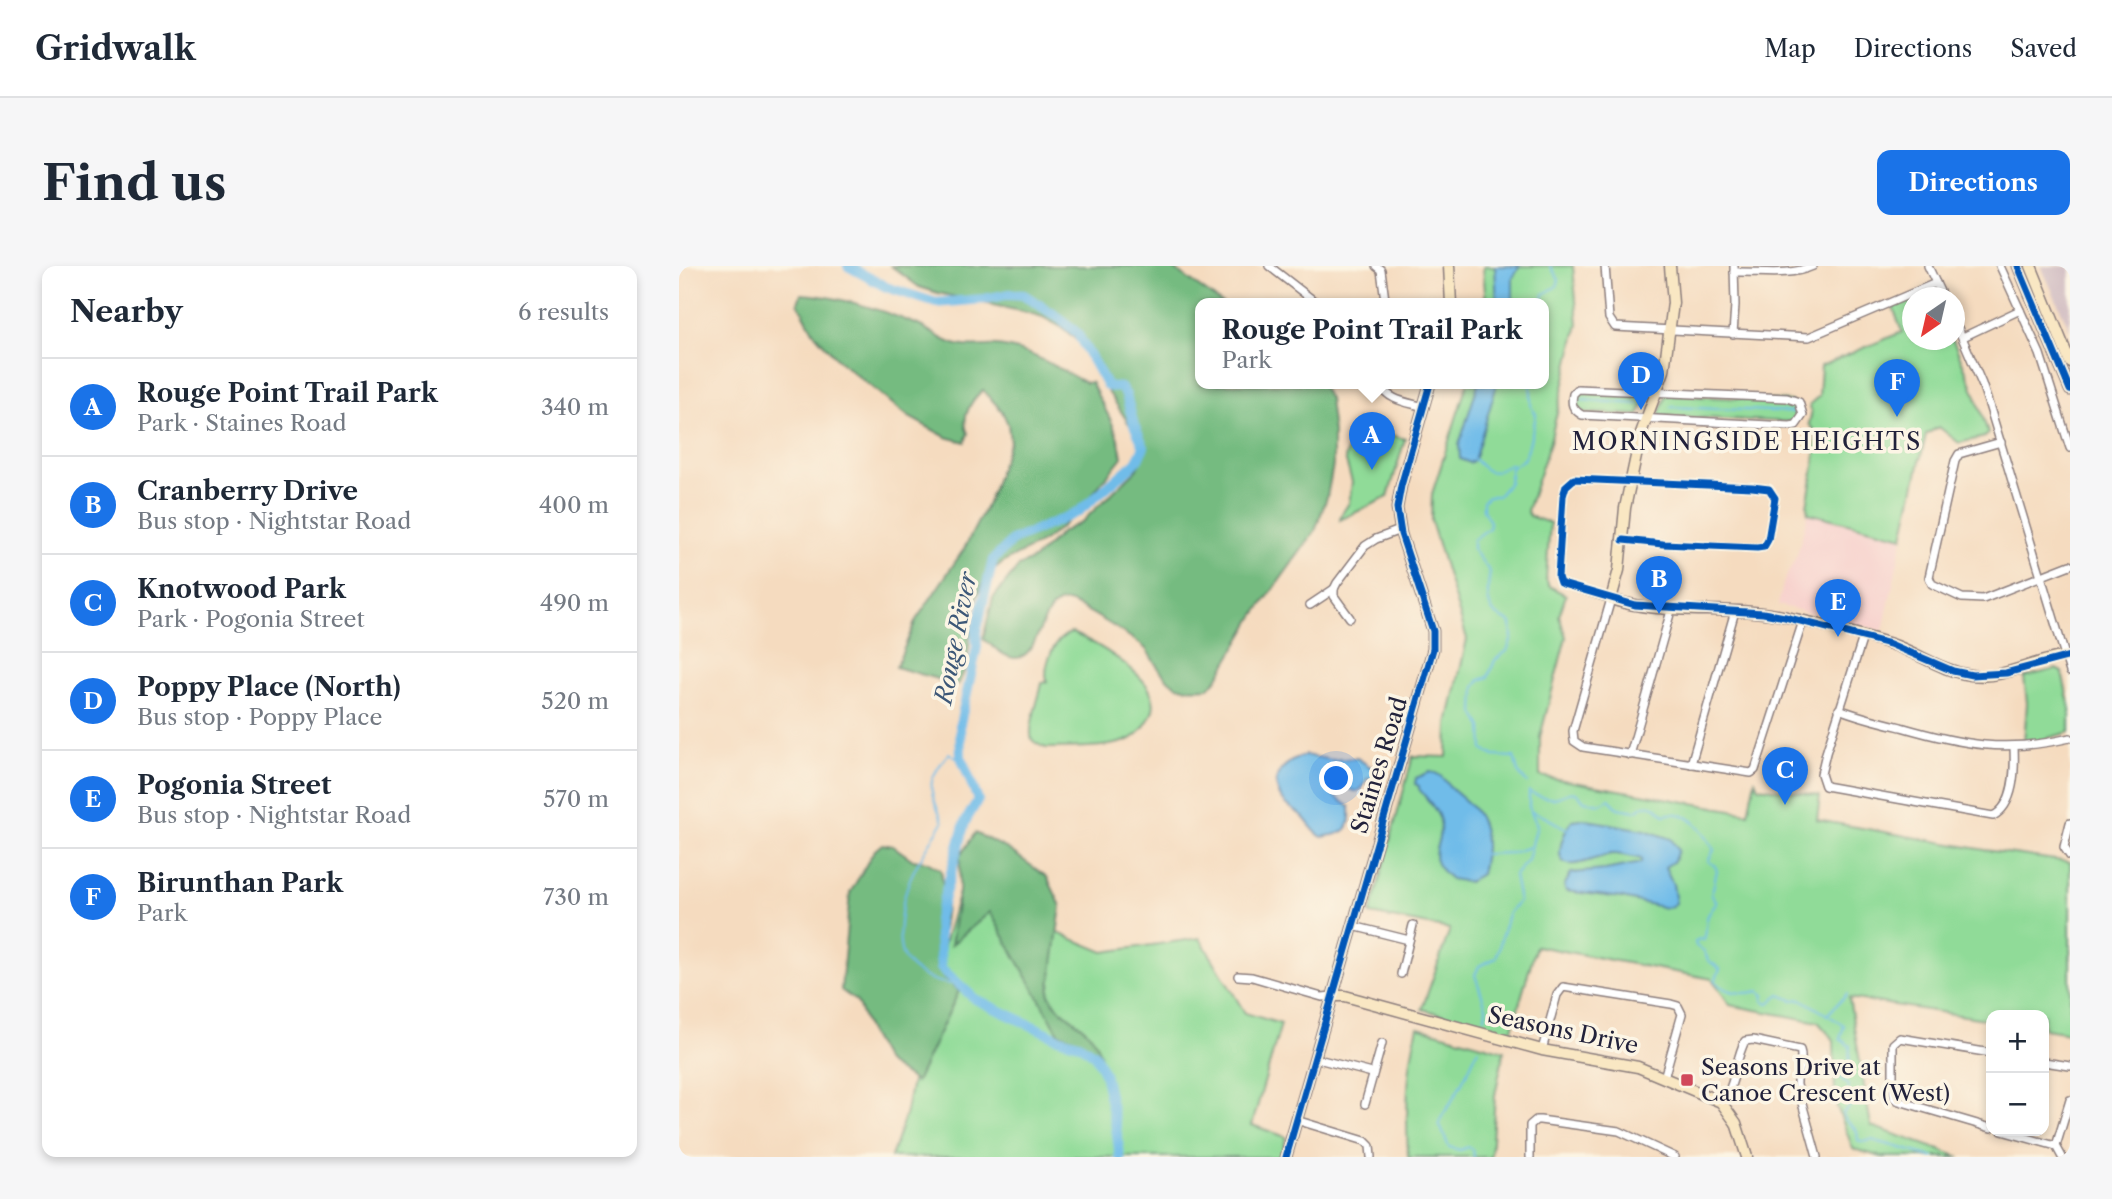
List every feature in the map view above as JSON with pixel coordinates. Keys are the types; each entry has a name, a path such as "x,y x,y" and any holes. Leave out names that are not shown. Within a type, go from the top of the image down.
{"street":[{"path":"1270,266 1310,298"},
{"path":"1376,266 1381,270 1385,298"},
{"path":"1449,266 1451,298"},
{"path":"1605,266 1609,318 1615,327 1671,331 1809,337 1936,283"},
{"path":"1670,266 1673,303 1664,371 1641,433 1625,508 1619,569 1573,731 1574,741 1583,747 1751,774 1755,770 1803,621"},
{"path":"1733,334 1734,269 1787,273 1800,272 1813,266"},
{"path":"1928,266 1938,287"},
{"path":"2000,266 2041,354 2070,448"},
{"path":"2018,266 2070,390"},
{"path":"2031,266 2070,362"},
{"path":"1965,336 2020,310"},
{"path":"1965,342 1982,384 2041,576 2069,655 2070,672"},
{"path":"1382,389 1390,397 1424,407"},
{"name":"Staines Road","path":"1286,1157 1433,649 1433,631 1400,530 1397,508 1429,389"},
{"path":"1578,389 1657,391 1793,399 1799,402 1803,415 1796,425 1790,426 1581,415 1574,411 1571,404 1573,394 1578,389"},
{"path":"2001,442 1959,454 1955,461 1929,577 1932,584 1962,598 1983,599 2070,565"},
{"path":"1623,540 1764,547 1768,540 1775,498 1769,489 1574,479 1566,486 1563,496 1557,577 1560,583 1635,606 1763,613 1803,621 1889,644 1953,671 1972,675 2006,673 2069,655"},
{"path":"1350,618 1334,596 1337,583 1365,546 1400,530"},
{"path":"1310,605 1334,589"},
{"path":"1630,755 1672,607"},
{"path":"1691,764 1735,611"},
{"path":"1863,637 1821,774 1825,786 1993,816 2005,806 2013,776 2014,747"},
{"path":"1839,709 1949,741 2014,747 2070,738"},
{"path":"2070,823 2064,847 2070,856"},
{"path":"1401,974 1413,925"},
{"path":"1353,926 1409,940"},
{"path":"1238,976 1252,976 1322,996 1333,996"},
{"path":"1542,1050 1557,995 1563,987 1671,1004 1678,1006 1682,1014 1664,1078"},
{"name":"Seasons Drive","path":"1333,996 1345,996 1542,1050 1638,1067 1721,1102"},
{"path":"1986,1052 1901,1038 1893,1044 1894,1098 1986,1127"},
{"path":"1744,1156 1736,1123 1721,1102 1732,1085 1745,1041 1753,1040 1800,1050 1802,1056 1797,1085 1817,1157"},
{"path":"1365,1104 1382,1043"},
{"path":"1314,1058 1372,1073"},
{"path":"2049,1063 2070,1066"},
{"path":"2061,1157 2056,1146 2070,1100"},
{"path":"1296,1120 1365,1142 1370,1146 1371,1157"},
{"path":"1530,1157 1530,1125 1540,1120 1619,1132 1675,1157"},
{"path":"2020,1136 2056,1146"}],"shaded area":[{"path":"2041,266 2070,266 2070,330"},
{"path":"1808,513 1903,537 1883,631 1778,605 1784,581 1797,555"}],"green space":[{"path":"891,266 1170,266 1215,298 1195,298 1195,389 1324,389 1329,399 1333,465 1327,497 1315,531 1254,616 1209,688 1177,686 1140,644 1095,615 1067,602 1058,603 1051,609 1031,648 1024,655 1016,658 1007,656 983,639 993,598 1019,566 1035,558 1062,532 1083,521 1137,469 1142,452 1137,436 1103,384 1082,345 1063,328 1029,313 919,287"},
{"path":"1483,266 1573,266 1578,324 1550,442 1527,511 1529,516 1550,523 1546,579 1549,586 1566,595 1559,616 1566,637 1540,737 1540,776 1748,813 1755,780 1758,787 1820,796 1817,820 2070,862 2070,1033 2049,1030 2049,1010 1986,1010 1986,1019 1849,998 1871,1126 1960,1157 1882,1157 1853,1149 1835,1101 1834,1040 1818,1022 1730,1005 1712,979 1536,946 1511,1033 1422,1009 1450,929 1370,914 1413,756 1447,757 1448,724 1467,639 1431,521 1432,494 1465,389 1549,389 1549,298 1486,298"},
{"path":"801,294 830,297 874,308 959,345 997,346 1032,355 1086,383 1091,382 1114,427 1122,457 1096,490 1055,532 1002,564 981,587 972,616 966,665 958,685 896,667 916,620 964,549 988,502 1010,441 1008,424 1002,411 983,390 968,410 965,422 968,433 965,442 946,437 909,417 839,361 814,333 798,303"},
{"path":"1902,303 1902,332 1893,307"},
{"path":"1902,332 1902,350 1957,350 1988,433 1985,437 1959,443 1939,427 1926,434 1903,537 1808,513 1817,434 1809,424 1810,404 1819,396 1821,366"},
{"path":"1580,391 1647,395 1639,415 1586,413 1574,407 1576,394"},
{"path":"1666,395 1790,401 1800,409 1799,417 1793,422 1660,416"},
{"path":"1357,421 1359,426 1405,439 1388,497 1340,520 1349,503 1352,482 1345,458"},
{"path":"1072,633 1094,643 1119,660 1149,689 1154,702 1152,712 1141,730 1131,739 1102,746 1046,748 1032,739 1032,720 1042,683 1047,682 1048,660 1060,640"},
{"path":"2056,669 2062,672 2070,708 2070,732 2024,742 2027,703 2024,677"},
{"path":"975,833 1008,849 1047,877 1061,906 1049,994 1058,1007 1088,1032 1100,1054 1080,1041 1059,1033 990,912 951,945 959,892 960,856"},
{"path":"882,844 893,846 913,860 927,862 941,870 946,906 939,963 944,977 959,991 916,1082 886,1062 868,1030 857,1002 841,990 850,893 874,851"},
{"path":"959,892 1104,952 1200,938 1245,1013 1281,1024 1252,1125 1286,1137 1281,1157 891,1157 905,1116 930,994"},
{"path":"1418,1027 1504,1051 1495,1095 1491,1157 1408,1157 1408,1092"}],"water":[{"path":"1495,266 1520,266 1513,278 1513,298 1497,298"},
{"path":"1476,389 1495,389 1474,460 1470,463 1460,459 1459,445"},
{"path":"1305,755 1332,760 1357,758 1377,771 1376,777 1367,779 1359,791 1330,778 1325,782 1333,795 1350,807 1350,822 1341,833 1322,837 1319,835 1303,817 1284,802 1278,791 1276,783 1280,771"},
{"path":"1430,772 1440,776 1470,805 1483,826 1485,850 1481,874 1468,882 1451,879 1437,864 1435,852 1440,831 1439,818 1419,786 1415,784 1416,778"},
{"path":"1581,819 1645,830 1671,839 1678,850 1674,861 1665,867 1673,884 1676,903 1666,908 1622,898 1566,891 1564,886 1571,873 1641,863 1641,859 1613,854 1581,863 1566,863 1561,859 1560,851 1563,839 1572,820"}],"waterway":[{"name":"Rouge River","path":"848,266 886,287 936,303 1010,294 1024,295 1077,333 1107,386 1121,388 1126,395 1134,425 1144,447 1136,462 1078,512 1013,540 993,560 976,632 977,647 960,724 961,757 978,800 965,822 938,919 941,968 975,999 1058,1038 1079,1044 1095,1055 1104,1073 1120,1157"},
{"path":"1543,298 1544,294 1557,286 1559,280 1550,266"},
{"path":"1527,783 1518,772 1514,757 1494,756 1483,750 1482,727 1474,713 1475,687 1480,680 1488,677 1495,660 1507,651 1512,638 1511,623 1495,614 1490,605 1490,572 1473,549 1473,540 1489,528 1490,522 1483,510 1483,501 1488,496 1498,496 1509,483 1511,468 1525,458 1536,414 1531,407 1531,389"},
{"path":"1580,400 1639,404"},
{"path":"1670,407 1794,412"},
{"path":"1474,459 1490,472 1514,465"},
{"path":"951,984 928,978 913,969 903,957 899,935 904,898 910,879 943,822 932,793 932,779 949,753 956,758"},
{"path":"1485,1018 1486,1007 1475,975 1479,966 1496,958 1508,914 1519,901 1514,876 1528,860 1537,825 1529,807 1529,791"},
{"path":"1531,793 1551,798 1573,792 1584,801 1601,804 1609,799 1618,808 1636,811 1645,805 1651,805 1664,815 1681,815 1694,822 1714,850 1708,861 1717,871 1711,893 1717,903 1707,918 1704,940 1695,942 1708,960 1720,969 1715,981 1725,989 1735,992 1759,991 1764,995 1763,1001 1769,1003 1780,995 1793,1000 1801,999 1844,1025 1840,1039 1850,1046 1849,1063 1843,1068 1841,1078 1848,1086 1850,1106 1843,1113 1845,1119 1857,1131 1858,1140 1872,1140 1933,1157"},
{"path":"1531,812 1567,829"},
{"path":"1484,854 1511,853 1530,847"},
{"path":"1827,1015 1847,994"},
{"path":"1474,1157 1473,1150 1468,1147 1460,1150 1449,1147 1439,1123 1478,1049"}],"cycle path":[{"path":"2018,266 2070,390"},
{"path":"1286,1157 1433,649 1433,631 1401,534 1397,508 1429,389"},
{"path":"1623,540 1764,547 1768,540 1775,498 1769,489 1574,479 1566,486 1563,496 1558,577 1560,583 1635,605 1763,613 1785,617 1890,644 1953,671 1972,675 2006,673 2070,656"}],"place":[{"name":"Poppy Place (North)","path":"1641,410"},
{"name":"Birunthan Park","path":"1897,417"},
{"name":"Rouge Point Trail Park","path":"1372,470"},
{"name":"Cranberry Drive","path":"1659,614"},
{"name":"Pogonia Street","path":"1838,637"},
{"name":"Knotwood Park","path":"1785,805"},
{"name":"Seasons Drive at Canoe Crescent (West)","path":"1687,1080"}],"district":[{"name":"MORNINGSIDE HEIGHTS","path":"1747,442"}]}
